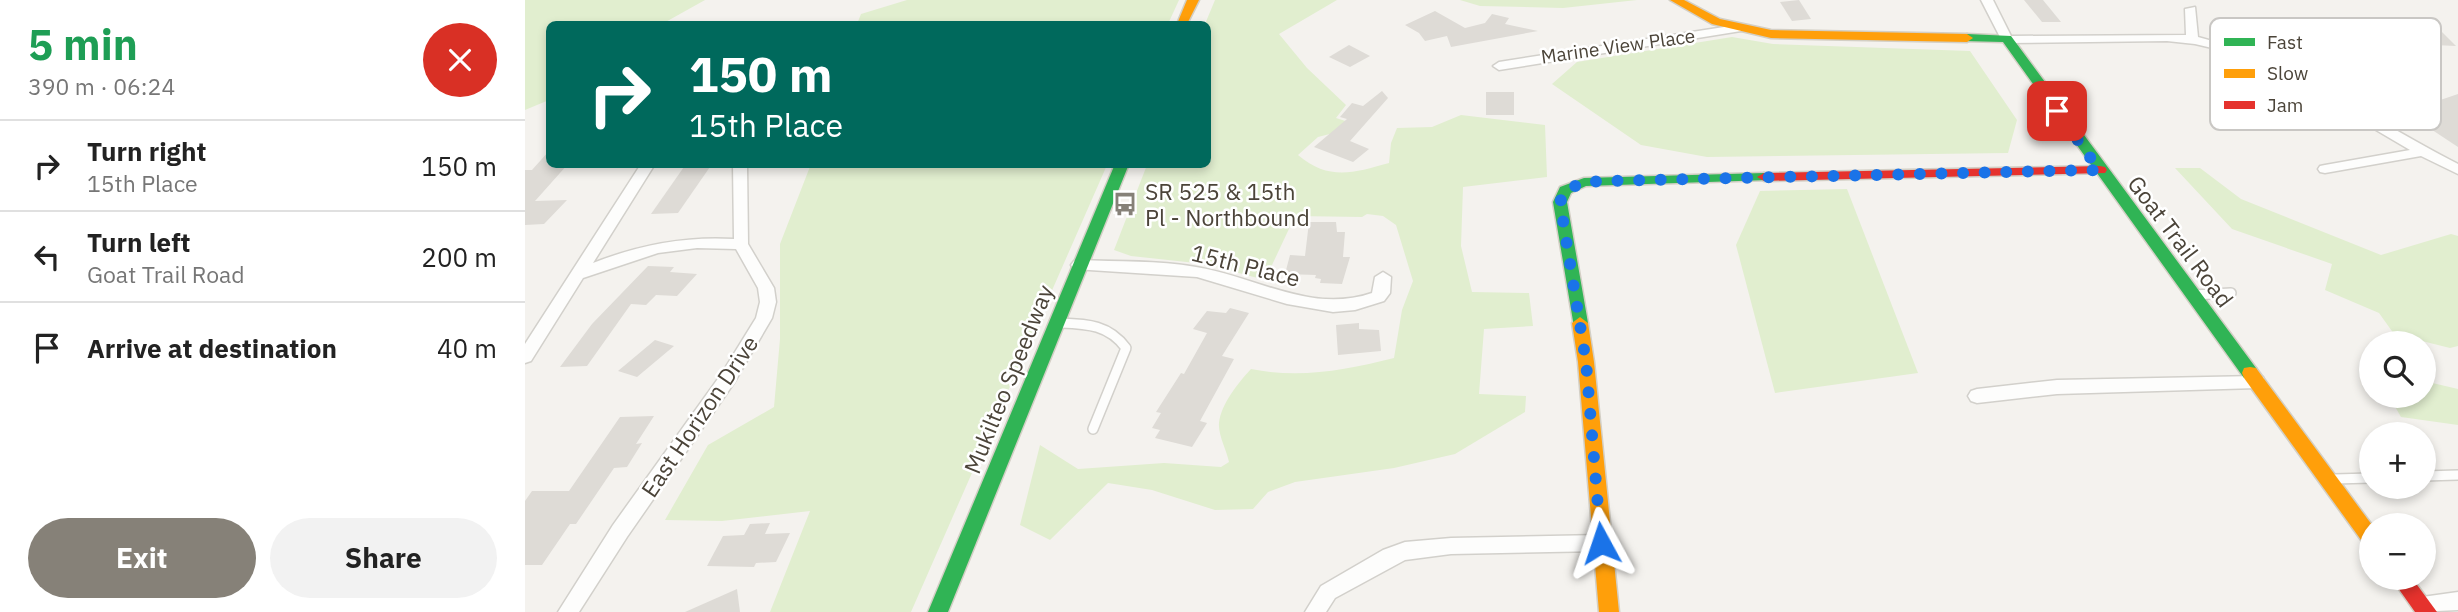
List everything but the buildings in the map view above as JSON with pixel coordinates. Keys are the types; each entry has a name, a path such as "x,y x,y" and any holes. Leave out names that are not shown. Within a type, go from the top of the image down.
{"street":[{"path":"1183,21 1192,0"},
{"path":"1676,0 1716,22 1737,29 1790,36 2192,39 2210,44"},
{"path":"1987,0 2007,39"},
{"path":"2191,9 2192,39"},
{"name":"Marine View Place","path":"1499,66 1569,51 1635,45 1737,29"},
{"name":"Goat Trail Road","path":"2007,39 2099,170 2359,522"},
{"path":"2384,130 2458,170"},
{"path":"2325,169 2422,152"},
{"path":"525,357 646,168"},
{"name":"East Horizon Drive","path":"567,612 728,377 764,318 768,302 766,288 741,244 740,168"},
{"name":"Mukilteo Speedway","path":"938,612 1120,168"},
{"path":"1609,612 1586,362 1560,202 1562,195 1571,185 1604,181 2099,170"},
{"path":"580,274 624,256 664,244 707,241 741,244"},
{"name":"15th Place","path":"1079,265 1195,272 1288,300 1326,305 1373,300 1382,293 1383,277"},
{"path":"1977,396 2057,387 2257,382"},
{"path":"1315,612 1328,592 1405,551 1451,545 1601,543"},
{"path":"2411,590 2425,608 2458,601"}],"lane":[{"path":"2193,295 2231,293"},
{"path":"1055,323 1088,324 1106,329 1117,333 1126,348 1093,429"},
{"path":"2436,476 2458,475"},
{"path":"2327,479 2359,478"}],"green space":[{"path":"525,0 705,0 667,21 546,21 546,101 525,110"},
{"path":"907,0 1179,0 1169,21 858,21 861,14"},
{"path":"1215,0 1337,0 1279,34 1307,68 1346,105 1336,118 1361,126 1318,137 1298,155 1320,169 1353,172 1389,163 1391,143 1397,128 1432,127 1461,115 1545,125 1547,177 1463,187 1461,246 1472,292 1529,293 1533,326 1484,329 1479,394 1526,396 1525,412 1455,454 1394,468 1295,482 1268,492 1253,509 1215,510 1152,490 1108,483 1050,540 1020,525 1040,445 1078,469 1164,463 1221,467 1229,462 1220,433 1220,416 1231,394 1251,369 1287,373 1323,372 1394,358 1402,310 1413,281 1396,225 1383,216 1295,216 1265,280 1205,264 1131,256 1114,250 1146,168 1211,168 1211,21 1206,21"},
{"path":"1460,0 1637,0 1563,8 1480,6"},
{"path":"1732,37 1773,44 1970,51 2017,120 2008,153 1707,157 1641,145 1552,84 1577,62"},
{"path":"809,168 1106,168 911,612 770,612 810,511 722,521 665,520 708,445 774,407 780,339 780,244"},
{"path":"2175,168 2200,168 2241,199 2381,255 2451,234 2458,236 2458,346 2450,348 2436,344 2436,331 2392,331 2379,313 2325,290 2332,264 2232,229"},
{"path":"1847,189 1918,373 1775,393 1736,245 1760,191"},
{"path":"2436,384 2458,389 2458,425 2401,417 2396,408 2436,408"}],"traffic: fast":[{"path":"1967,38 2007,39 2250,373"},
{"path":"938,612 1120,168"},
{"path":"1580,323 1560,202 1565,190 1584,182 1764,177"}],"traffic: slow":[{"path":"1183,21 1193,0"},
{"path":"1676,0 1716,22 1771,34 1967,38"},
{"path":"1580,323 1609,612"},
{"path":"2250,373 2359,522"}],"traffic: jam":[{"path":"1764,177 2100,170"},
{"path":"2410,590 2427,612"}],"place":[{"name":"SR 525 & 15th Pl - Northbound","path":"1125,204"}],"route":[{"path":"1601,543 1586,362 1560,202 1562,195 1571,185 1604,181 2099,170 2057,111"}]}
